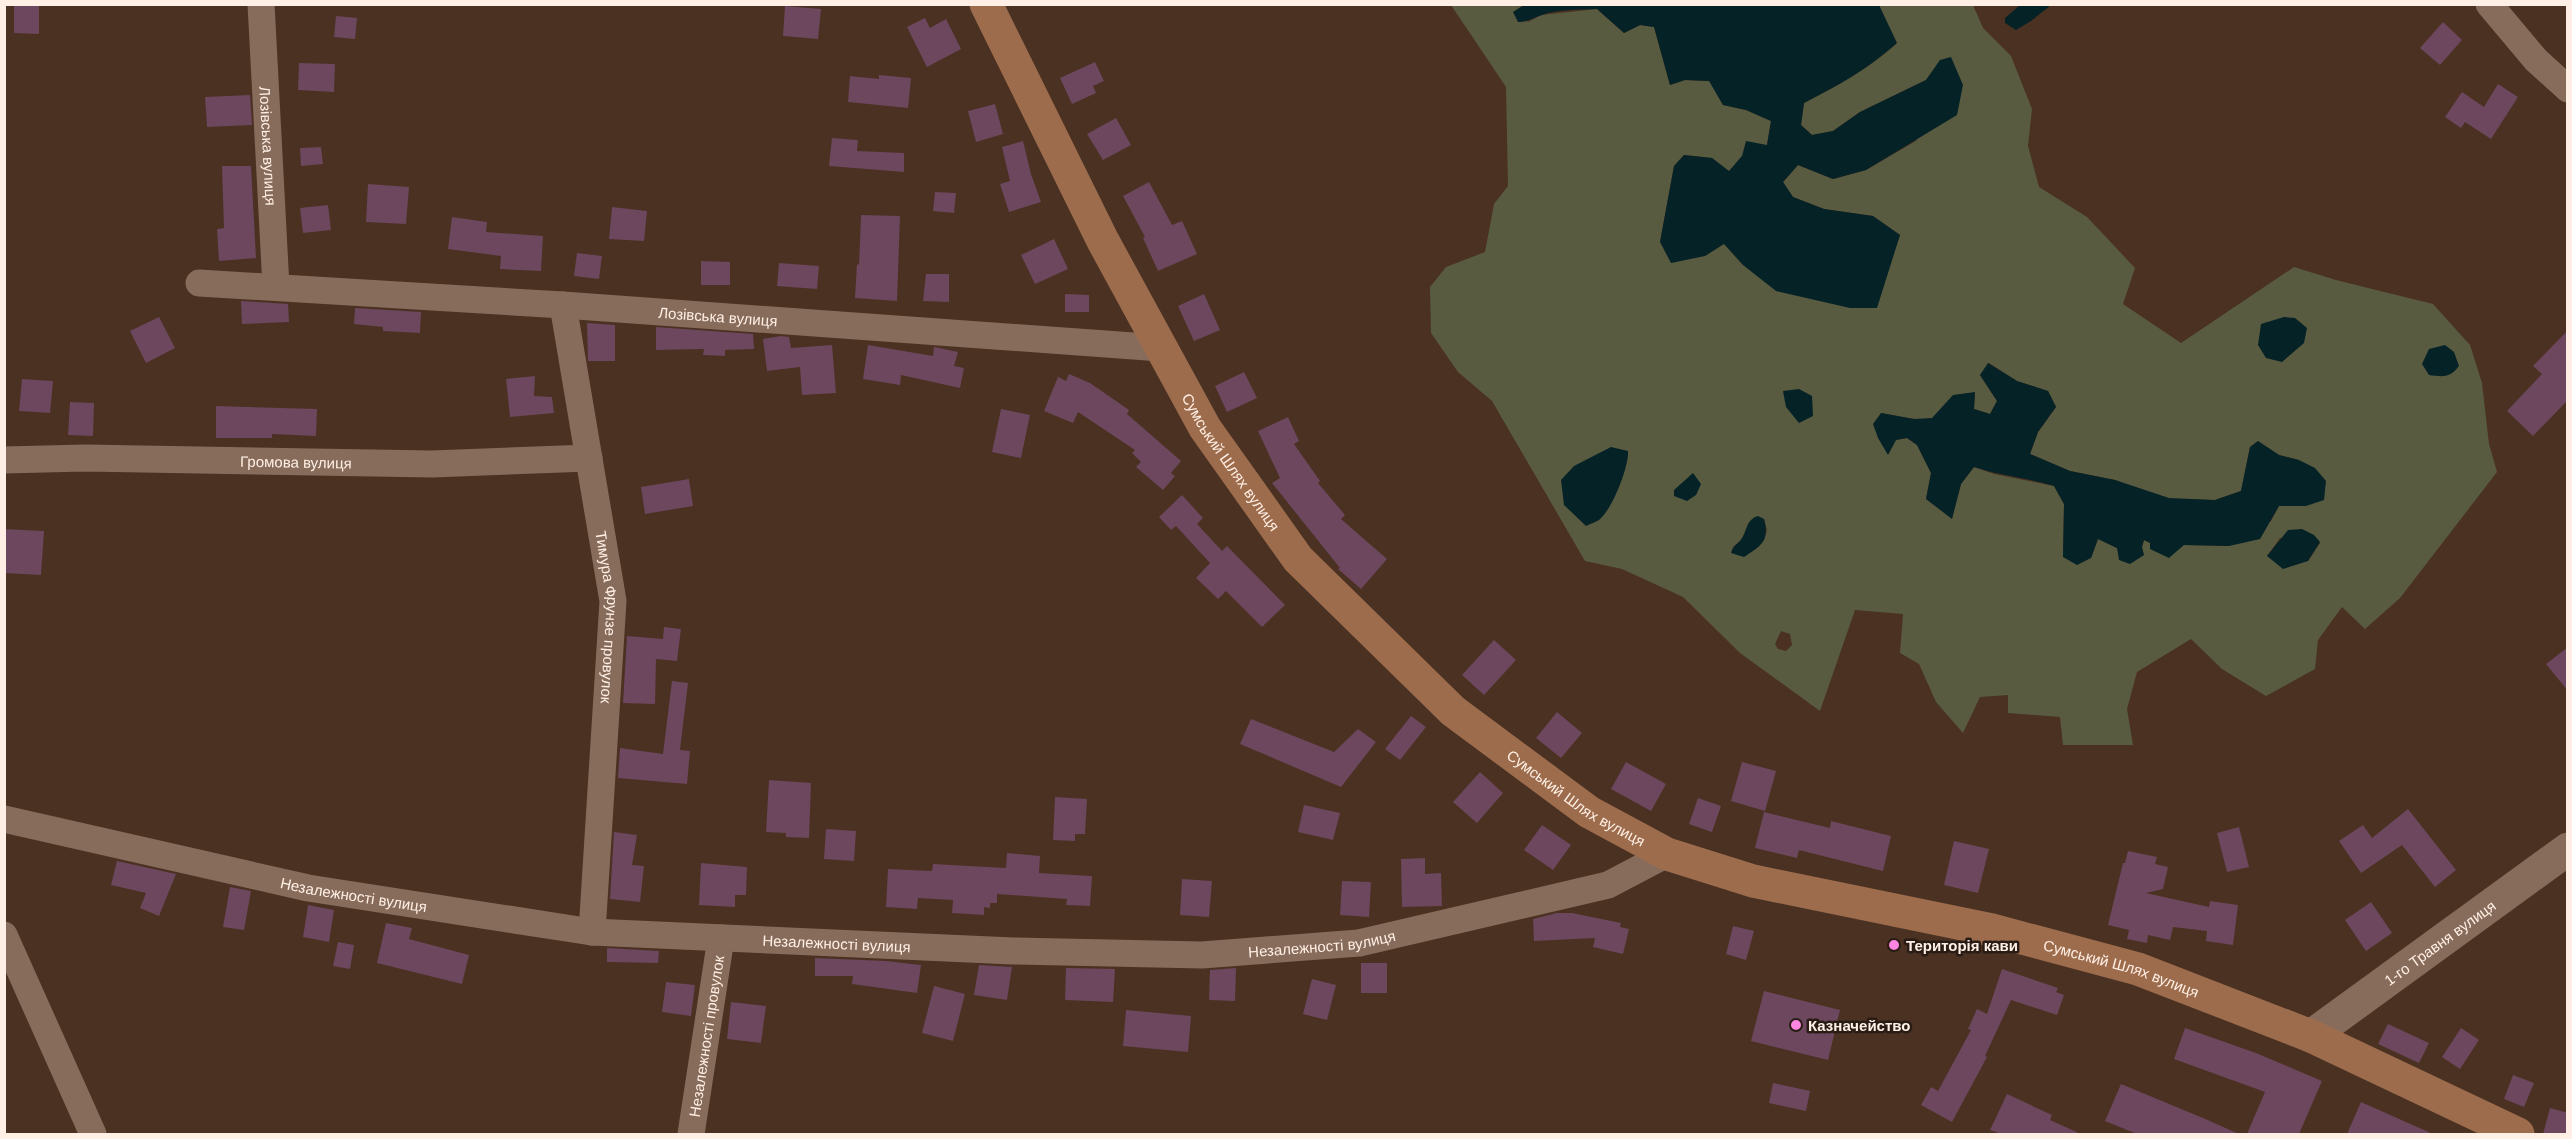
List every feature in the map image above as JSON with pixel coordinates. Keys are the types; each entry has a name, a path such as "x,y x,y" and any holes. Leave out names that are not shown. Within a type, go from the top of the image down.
{"main road":[{"name":"Сумський Шлях вулиця","path":"988,6 1103,241 1205,428 1298,560 1453,711 1589,812 1667,854 1753,881 1992,930 2138,969 2311,1036 2518,1134"}],"street":[{"name":"Лозівська вулиця","path":"261,4 276,287"},
{"path":"2489,4 2536,60 2568,89"},
{"name":"Лозівська вулиця","path":"199,282 563,305 1161,348"},
{"name":"Тимура Фрунзе провулок","path":"563,305 613,602 592,932"},
{"name":"Громова вулиця","path":"4,460 120,458 432,464 589,458"},
{"name":"Незалежності вулиця","path":"4,819 308,888 592,932 1013,951 1202,955 1359,943 1608,885 1667,854"},
{"name":"1-го Травня вулиця","path":"2311,1036 2568,849"},
{"path":"4,935 93,1134"},
{"name":"Незалежності провулок","path":"691,1134 721,938"}],"green space":[{"path":"1451,5 1524,5 1513,12 1528,22 1541,15 1597,9 1624,33 1640,25 1654,27 1670,85 1685,80 1710,81 1723,105 1746,110 1771,121 1767,145 1742,156 1729,172 1712,158 1684,155 1674,166 1660,242 1705,256 1724,243 1743,265 1890,265 1900,235 1873,216 1824,209 1793,197 1783,182 1798,165 1833,179 1866,170 1916,141 1951,57 1940,61 1926,80 1860,112 1833,131 1812,135 1801,125 1804,103 1852,76 1896,44 1879,5 1973,5 1983,28 2011,56 2032,109 2028,146 2039,187 2087,217 2135,268 2123,304 2181,343 2294,267 2433,304 2470,345 2482,383 2489,444 2497,472 2400,598 2365,629 2342,607 2318,640 2315,669 2266,696 2222,669 2191,639 2137,672 2127,709 2133,745 2063,745 2060,717 2008,713 2008,695 1980,697 1963,733 1936,702 1919,664 1900,653 1903,614 1855,610 1820,711 1740,653 1683,597 1622,569 1585,561 1492,401 1458,372 1431,333 1430,287 1446,267 1485,252 1494,204 1508,186 1506,87","holes":["1989,363 2017,381 2048,391 2056,407 2038,432 2030,454 2070,471 2115,480 2169,499 2215,500 2241,491 2250,447 2258,441 2279,455 2299,460 2306,506 2279,506 2271,521 2229,546 2150,543 2144,540 2142,547 2117,548 2098,539 2091,558 2063,557 2064,504 2054,486 1994,474 1974,467 1961,484 1952,518 1926,499 1931,473 1917,445 1907,438 1896,440 1888,454 1881,413 1914,419 1932,419 1941,409 1975,392 1974,409 1990,414 1997,401 1980,375","1764,519 1767,530 1764,540 1733,547","2280,538 2320,543 2308,561 2267,556","1781,631 1790,634 1792,645 1786,651 1778,649 1775,644"]}],"water":[{"path":"2021,4 2051,5 2016,30 2005,23 2005,18"},
{"path":"1524,5 1879,5 1897,43 1852,76 1804,103 1801,125 1812,135 1833,131 1860,112 1926,80 1940,60 1951,57 1963,85 1957,115 1866,170 1833,179 1798,165 1783,182 1793,197 1824,209 1873,216 1900,235 1877,308 1850,308 1776,291 1743,265 1724,244 1705,256 1671,263 1660,242 1674,166 1684,155 1712,158 1729,171 1742,156 1746,141 1767,145 1771,121 1746,110 1723,105 1709,81 1685,80 1670,85 1654,27 1640,25 1624,33 1597,9 1555,12 1518,22 1513,12"},
{"path":"2284,317 2295,318 2307,328 2304,343 2282,362 2266,358 2258,345 2261,324"},
{"path":"2445,345 2454,352 2459,366 2446,376 2429,375 2422,364 2429,349"},
{"path":"1988,363 2017,381 2048,391 2056,407 2038,432 2030,454 2070,471 2115,480 2169,498 2215,500 2241,491 2250,447 2258,441 2279,455 2299,460 2315,468 2326,481 2324,500 2306,506 2279,506 2260,539 2229,546 2184,545 2169,558 2150,549 2150,543 2144,540 2142,547 2144,555 2130,564 2119,560 2117,548 2098,539 2091,558 2077,565 2063,557 2064,504 2054,486 2044,483 1974,467 1961,484 1952,519 1926,499 1931,473 1917,445 1907,438 1896,440 1888,455 1873,424 1881,413 1914,419 1932,418 1953,395 1975,392 1974,409 1990,414 1997,401 1980,375"},
{"path":"1799,389 1812,396 1813,416 1799,423 1786,407 1783,391"},
{"path":"1611,447 1628,451 1623,477 1604,515 1586,526 1564,505 1561,480 1574,466"},
{"path":"1693,473 1701,484 1696,495 1687,501 1674,496 1674,490"},
{"path":"1758,516 1764,519 1766,526 1763,542 1744,557 1731,553 1743,537 1751,520"},
{"path":"2302,529 2314,535 2320,542 2308,561 2283,569 2267,556 2288,530"}],"building":[{"path":"14,4 39,4 39,34 14,33"},
{"path":"785,6 821,9 818,39 783,36"},
{"path":"336,16 357,18 355,39 334,37"},
{"path":"925,18 930,28 946,19 961,49 927,67 907,27"},
{"path":"2443,22 2462,40 2440,65 2420,48"},
{"path":"1095,62 1104,81 1093,86 1096,93 1072,104 1060,78"},
{"path":"299,63 335,64 334,92 298,90"},
{"path":"879,75 911,78 908,108 848,102 850,76 879,79"},
{"path":"2498,84 2518,97 2491,139 2465,122 2461,128 2445,117 2462,92 2484,107"},
{"path":"250,95 252,125 207,127 205,97"},
{"path":"995,104 1003,134 976,142 968,111"},
{"path":"1116,118 1131,145 1103,160 1087,134"},
{"path":"832,138 858,140 857,151 904,153 904,172 829,166"},
{"path":"1023,141 1041,202 1009,212 1000,184 1010,181 1002,147"},
{"path":"321,147 323,164 301,166 300,148"},
{"path":"222,166 251,166 256,258 219,261 217,229 224,228"},
{"path":"1149,182 1172,225 1182,221 1197,254 1158,271 1143,238 1145,237 1123,196"},
{"path":"368,184 409,187 406,224 366,222"},
{"path":"935,192 956,193 954,213 933,211"},
{"path":"328,205 331,230 303,233 300,208"},
{"path":"612,207 647,211 644,241 609,239"},
{"path":"861,215 900,216 897,301 855,298"},
{"path":"452,217 487,222 486,232 543,236 541,271 500,269 501,256 448,249"},
{"path":"1054,239 1068,269 1035,284 1021,255"},
{"path":"577,253 602,256 599,279 574,276"},
{"path":"701,261 730,262 730,285 701,285"},
{"path":"779,263 819,266 817,289 777,286"},
{"path":"926,274 949,274 949,302 923,301"},
{"path":"1065,294 1089,295 1089,312 1065,312"},
{"path":"1204,294 1220,330 1194,341 1178,306"},
{"path":"241,301 288,304 289,322 242,324"},
{"path":"355,308 421,312 420,333 383,331 383,327 354,324"},
{"path":"159,317 175,348 146,363 130,331"},
{"path":"587,323 615,325 615,361 588,361"},
{"path":"656,327 753,334 754,349 725,350 725,356 703,355 704,349 656,350"},
{"path":"2568,330 2568,400 2533,436 2507,411 2542,374 2533,366"},
{"path":"789,337 791,348 832,345 836,393 802,395 800,367 767,371 763,339"},
{"path":"868,345 933,356 934,347 958,352 954,366 964,368 960,388 901,375 900,385 863,379"},
{"path":"1244,372 1257,398 1227,412 1215,386"},
{"path":"1069,374 1090,383 1129,410 1127,414 1181,461 1171,473 1175,476 1163,490 1136,467 1141,462 1132,453 1135,450 1078,412 1073,423 1044,411 1058,377 1066,381"},
{"path":"535,376 534,396 552,397 554,413 510,417 506,379"},
{"path":"22,379 53,381 50,413 19,411"},
{"path":"70,402 94,403 93,436 68,435"},
{"path":"216,406 317,409 316,436 272,434 272,438 216,438"},
{"path":"1001,409 1030,415 1021,458 992,452"},
{"path":"1288,417 1299,441 1294,444 1320,481 1318,483 1345,515 1341,519 1387,559 1361,589 1338,569 1340,568 1272,483 1280,478 1258,431"},
{"path":"689,479 693,506 645,514 641,487"},
{"path":"1182,495 1203,518 1197,524 1222,551 1227,546 1285,605 1262,627 1226,591 1218,599 1196,578 1210,563 1176,526 1171,530 1159,517"},
{"path":"4,529 44,531 41,575 4,573"},
{"path":"664,627 681,629 677,661 656,659 655,704 623,703 627,636 663,639"},
{"path":"1494,640 1516,660 1484,695 1462,675"},
{"path":"2568,647 2568,691 2546,664"},
{"path":"672,681 688,683 680,750 690,751 687,784 618,778 620,748 663,754"},
{"path":"1557,712 1582,733 1561,758 1536,738"},
{"path":"1411,716 1426,727 1400,760 1385,749"},
{"path":"1251,719 1334,752 1358,729 1376,742 1341,787 1240,744"},
{"path":"1626,762 1666,784 1651,811 1611,789"},
{"path":"1742,762 1776,771 1765,811 1731,801"},
{"path":"1480,772 1503,793 1477,823 1453,802"},
{"path":"769,780 811,783 809,838 786,837 786,833 766,832"},
{"path":"1055,797 1087,799 1085,834 1075,834 1075,841 1053,840"},
{"path":"1698,798 1721,806 1712,832 1689,824"},
{"path":"1304,805 1340,813 1333,840 1298,832"},
{"path":"2408,809 2456,870 2435,887 2402,845 2361,873 2339,841 2363,825 2372,838"},
{"path":"1764,812 1830,828 1831,821 1891,836 1883,871 1799,850 1797,858 1755,848"},
{"path":"1542,825 1571,845 1553,870 1524,850"},
{"path":"2239,827 2249,867 2227,872 2217,833"},
{"path":"826,829 856,831 854,861 824,859"},
{"path":"614,832 637,835 632,865 644,866 640,902 610,899"},
{"path":"1954,841 1989,849 1978,893 1944,885"},
{"path":"2128,851 2157,857 2155,864 2168,867 2163,889 2146,893 2209,907 2210,901 2238,905 2233,945 2206,941 2207,931 2173,927 2170,940 2148,935 2147,943 2127,939 2129,930 2108,925"},
{"path":"1007,853 1040,856 1039,873 1092,876 1090,906 1066,905 1067,899 997,894 997,903 990,903 990,908 984,907 984,915 952,913 953,900 918,898 917,909 886,907 888,869 932,871 933,864 1006,868"},
{"path":"1425,858 1425,874 1441,873 1442,906 1402,907 1401,859"},
{"path":"117,861 176,874 159,916 140,908 146,893 111,885"},
{"path":"701,863 747,867 746,895 735,895 735,907 699,905"},
{"path":"1182,879 1212,881 1209,917 1180,915"},
{"path":"1342,881 1371,882 1369,917 1340,915"},
{"path":"230,887 251,891 244,930 223,927"},
{"path":"2371,902 2392,933 2366,951 2345,920"},
{"path":"308,905 334,910 329,942 303,937"},
{"path":"1557,913 1572,913 1621,923 1620,927 1629,929 1623,954 1593,947 1595,938 1534,941 1533,919"},
{"path":"386,923 412,928 409,939 469,955 462,984 377,963"},
{"path":"1733,926 1754,931 1746,960 1726,954"},
{"path":"338,942 354,945 350,969 333,966"},
{"path":"607,948 659,951 658,963 607,962"},
{"path":"815,958 921,965 917,993 852,984 853,976 815,976"},
{"path":"1361,963 1387,963 1387,993 1361,993"},
{"path":"979,965 1012,967 1007,1000 974,995"},
{"path":"1066,968 1115,969 1113,1002 1065,1000"},
{"path":"1236,968 1235,1001 1209,1000 1210,970"},
{"path":"2002,969 2058,988 2056,992 2064,995 2057,1015 2011,1000 1985,1056 1987,1057 1952,1122 1921,1105 1931,1087 1938,1091 1971,1030 1968,1029 1977,1009 1987,1014"},
{"path":"1312,979 1336,985 1327,1020 1303,1014"},
{"path":"666,982 695,985 691,1016 662,1012"},
{"path":"934,986 965,994 953,1041 922,1033"},
{"name":"Казначейство","path":"1764,991 1840,1010 1828,1060 1751,1041"},
{"path":"731,1002 766,1006 761,1043 727,1039"},
{"path":"1126,1010 1191,1016 1188,1052 1123,1046"},
{"path":"2388,1024 2429,1043 2419,1063 2378,1044"},
{"path":"2185,1028 2256,1053 2322,1081 2299,1134 2247,1134 2265,1092 2174,1059"},
{"path":"2461,1028 2479,1040 2460,1069 2442,1057"},
{"path":"2513,1075 2534,1083 2524,1107 2504,1099"},
{"path":"1773,1083 1810,1091 1806,1111 1769,1103"},
{"path":"2121,1084 2239,1134 2137,1134 2105,1121"},
{"path":"2007,1094 2052,1115 2050,1120 2081,1134 2001,1134 1990,1130"},
{"path":"2361,1102 2433,1134 2347,1134"},
{"path":"2550,1108 2568,1113 2568,1134 2543,1134"}],"place":[{"name":"Територія кави","path":"1894,945"},
{"name":"Казначейство","path":"1796,1025"}]}
